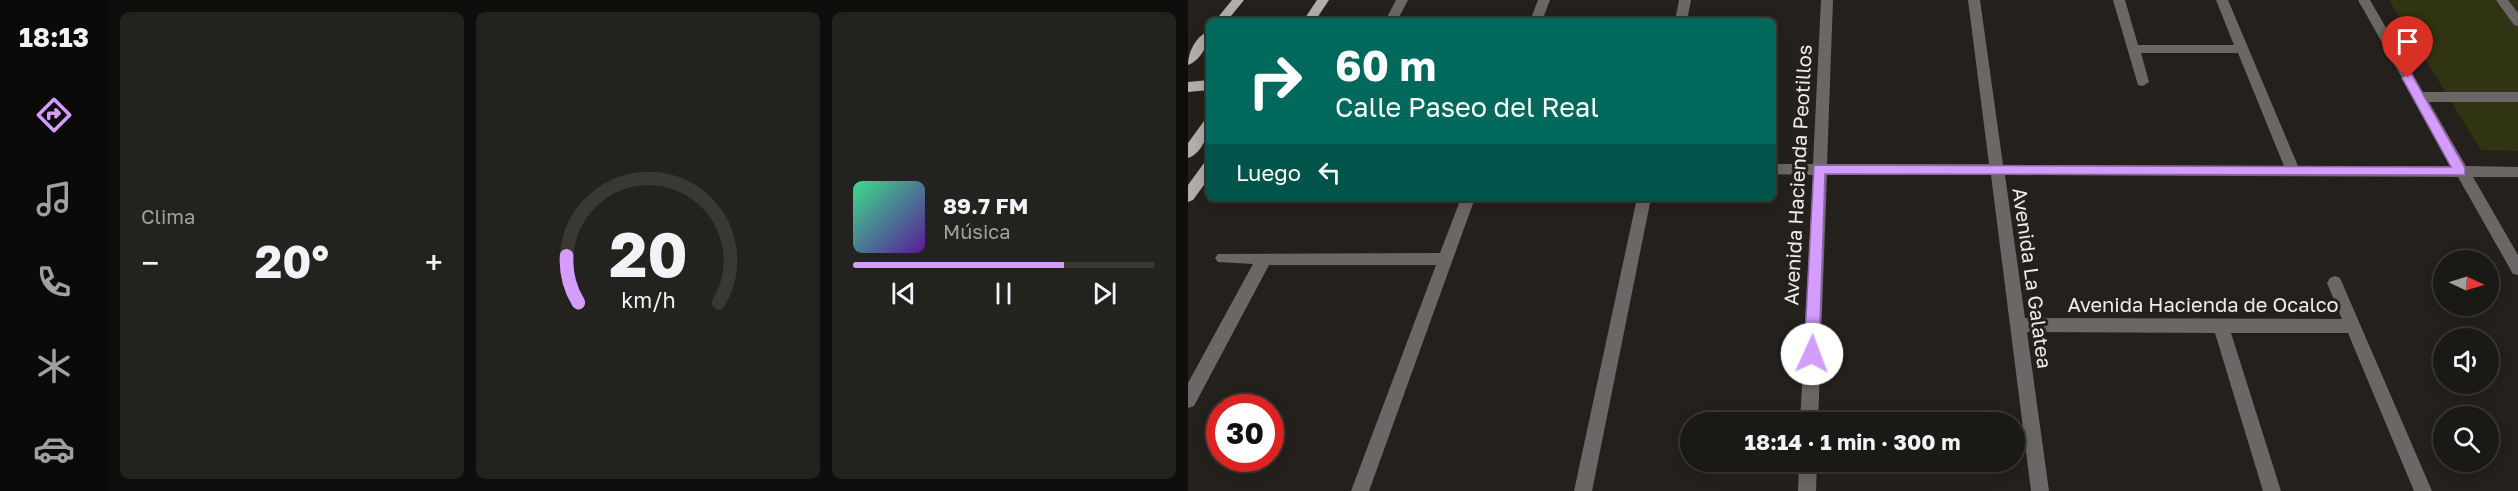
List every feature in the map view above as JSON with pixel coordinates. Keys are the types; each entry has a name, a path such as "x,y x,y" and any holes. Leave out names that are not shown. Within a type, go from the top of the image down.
{"main road":[{"path":"1223,18 1238,0"},
{"path":"1311,18 1323,0"},
{"path":"1188,62 1206,40"},
{"path":"1188,87 1206,85"},
{"path":"1188,153 1206,128"},
{"path":"1188,196 1206,171"}],"street":[{"path":"1393,18 1402,0"},
{"path":"1537,18 1544,0"},
{"path":"1682,18 1685,0"},
{"name":"Avenida Hacienda Peotillos","path":"1809,412 1827,0"},
{"name":"Avenida La Galatea","path":"1974,0 2040,491"},
{"path":"2119,0 2143,82"},
{"path":"2222,0 2292,169"},
{"path":"2364,0 2460,172 2518,269"},
{"path":"2502,0 2518,22"},
{"path":"2133,49 2242,49"},
{"path":"2418,97 2518,97"},
{"path":"1776,169 2292,169 2518,172"},
{"path":"1360,491 1467,201"},
{"path":"1583,491 1643,201"},
{"path":"1223,258 1445,259"},
{"path":"1188,400 1264,259"},
{"path":"2334,283 2423,491"},
{"name":"Avenida Hacienda de Ocalco","path":"2018,324 2353,326"},
{"path":"2221,325 2272,491"},
{"path":"1807,491 1808,472"}],"green space":[{"path":"2389,0 2518,0 2518,151 2481,150"}],"route":[{"path":"1812,354 1819,169 2292,169 2460,172 2408,78"}]}
